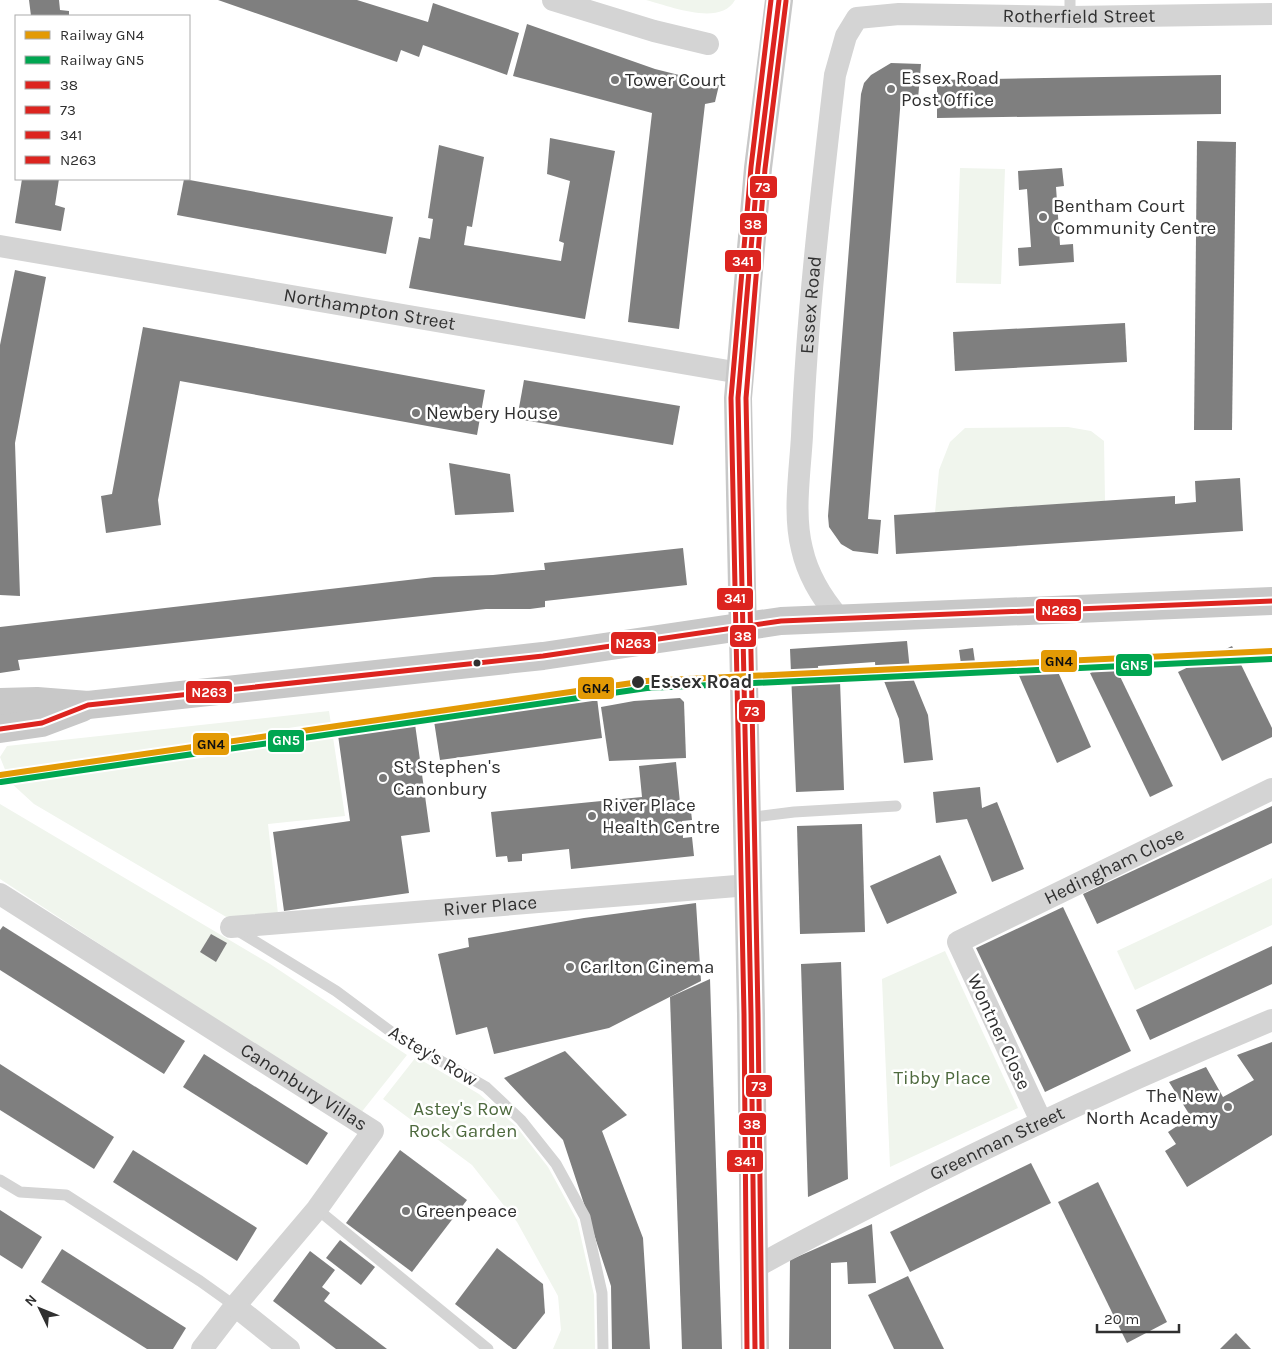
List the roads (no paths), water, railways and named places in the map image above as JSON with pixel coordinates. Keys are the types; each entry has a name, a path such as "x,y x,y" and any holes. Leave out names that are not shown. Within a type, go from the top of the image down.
{"main road":[{"path":"755,1349 756,1267 738,420 740,373 758,168 779,0"},
{"path":"0,702 37,701 88,705 543,656 774,622 1272,601"},
{"path":"0,730 42,723 88,705"}],"street":[{"path":"553,0 654,31 708,44"},
{"name":"Rotherfield Street","path":"856,18 899,14 1070,9 1272,14"},
{"name":"Essex Road","path":"839,618 822,599 808,571 801,547 799,517 805,348 835,75 846,36 856,18"},
{"name":"Northampton Street","path":"0,246 740,373"},
{"name":"Hedingham Close","path":"958,942 1272,789"},
{"name":"River Place","path":"231,927 749,885"},
{"name":"Canonbury Villas","path":"0,894 373,1131 318,1209 235,1306 202,1349"},
{"name":"Wontner Close","path":"958,942 1040,1121"},
{"name":"Greenman Street","path":"756,1267 813,1235 1040,1121 1148,1072 1272,1020"},
{"path":"235,1306 289,1349"}],"lane":[{"path":"746,818 794,812 896,806"},
{"name":"Astey's Row","path":"231,927 336,991 394,1034 486,1088 521,1120 556,1164 585,1217 602,1293 603,1349"},
{"path":"0,1180 20,1192 66,1194 200,1281 235,1306"},
{"path":"318,1209 488,1349"}],"rail line":[{"name":"GN4","path":"0,775 646,681 1272,651"},
{"name":"GN5","path":"1,782 647,688 1272,659"}],"place":[{"name":"Tower Court","path":"615,80"},
{"name":"Essex Road Post Office","path":"891,89"},
{"name":"Bentham Court Community Centre","path":"1043,217"},
{"name":"Newbery House","path":"416,413"},
{"name":"Essex Road","path":"638,682"},
{"name":"St Stephen's Canonbury","path":"383,778"},
{"name":"River Place Health Centre","path":"592,816"},
{"name":"Carlton Cinema","path":"570,967"},
{"name":"The New North Academy","path":"1228,1107"},
{"name":"Greenpeace","path":"406,1211"}],"park label":[{"name":"Tibby Place","path":"942,1078"},
{"name":"Astey's Row Rock Garden","path":"463,1120"}]}
